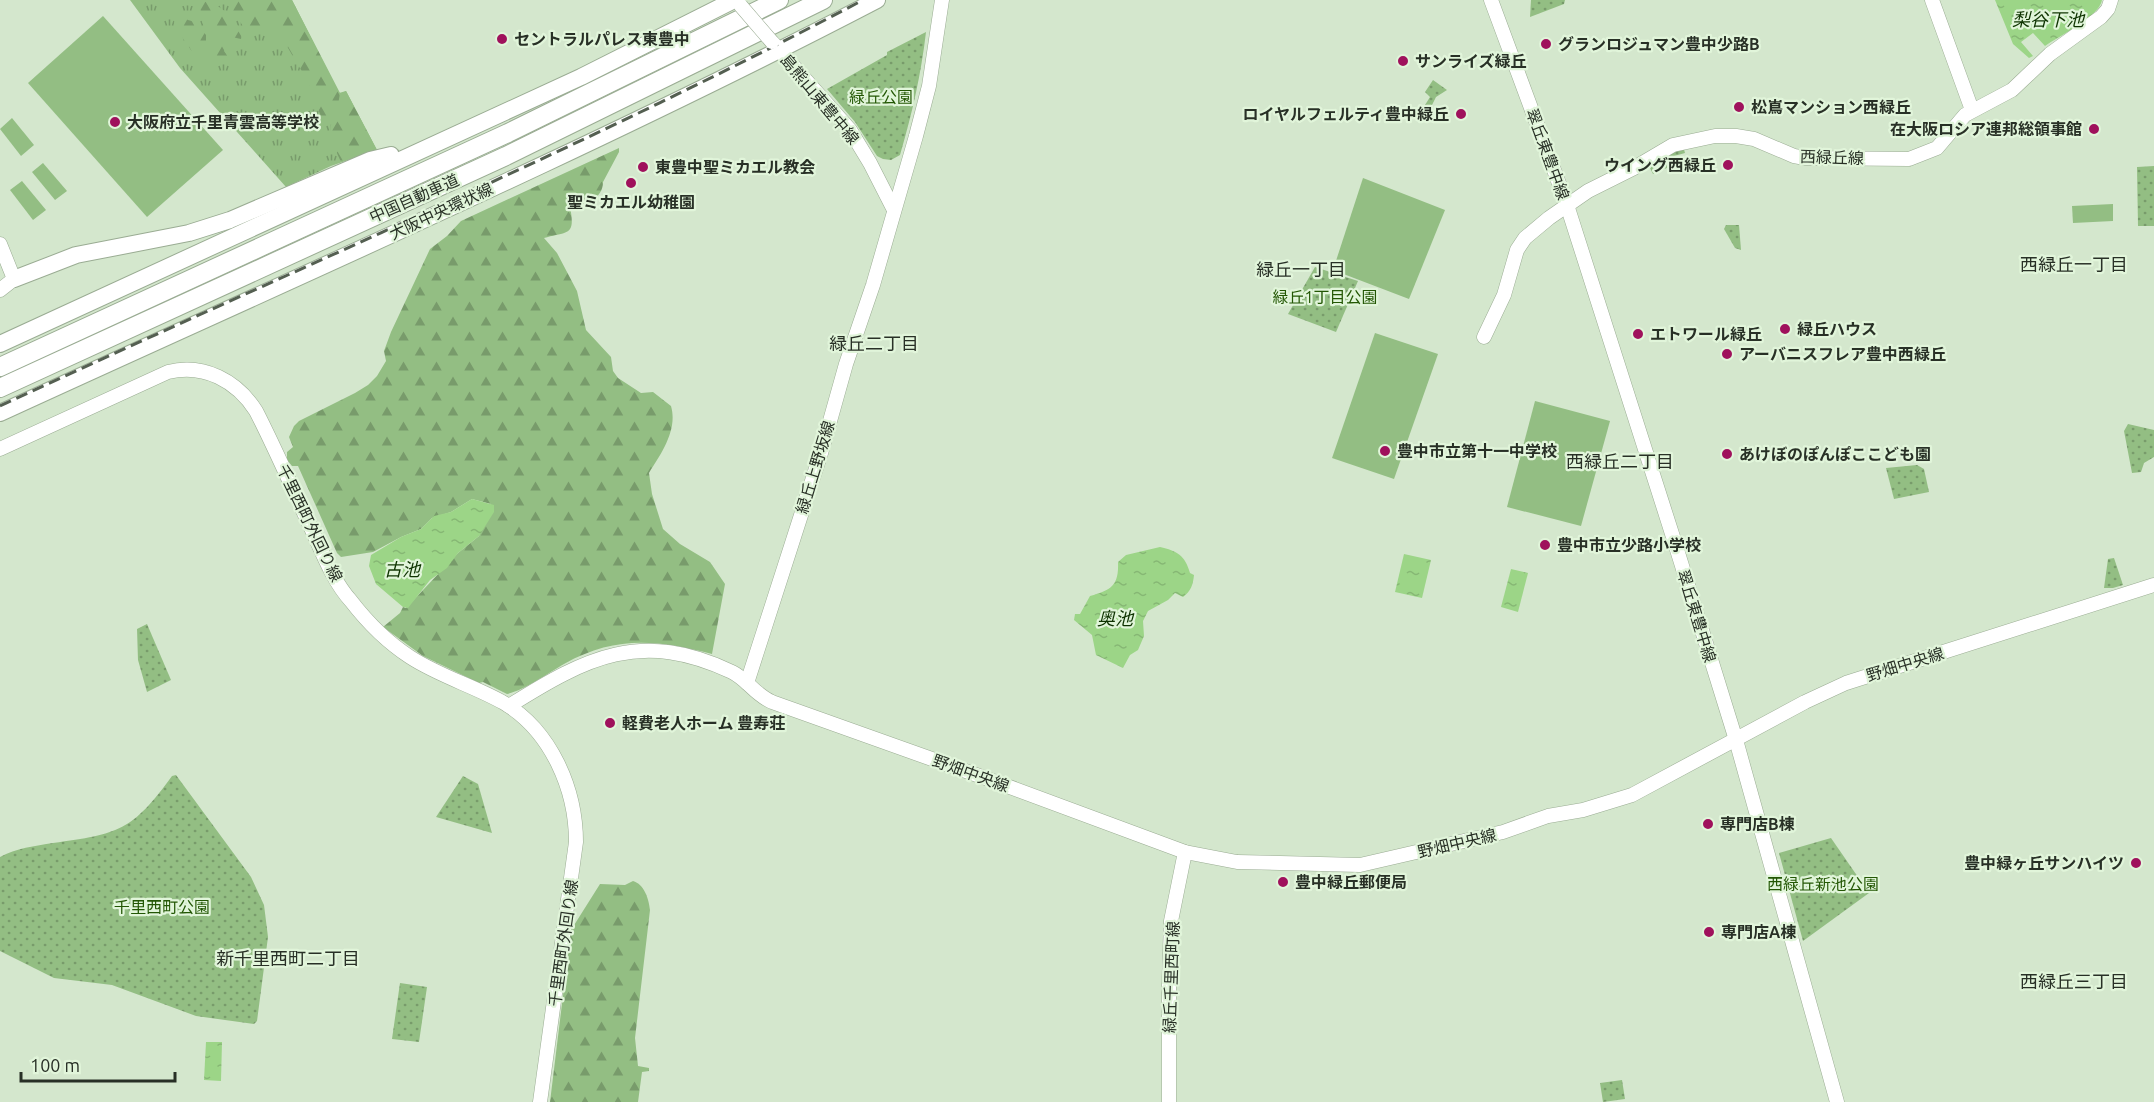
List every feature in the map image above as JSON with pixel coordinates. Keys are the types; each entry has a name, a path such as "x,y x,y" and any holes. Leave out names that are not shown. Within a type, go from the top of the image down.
{"highway":[{"name":"中国自動車道","path":"0,367 508,134 779,0"},
{"name":"中国自動車道","path":"0,388 506,156 824,0"}],"main road":[{"name":"大阪中央環状線","path":"0,413 587,144 776,47 877,0"},
{"path":"0,344 424,147 581,77 734,2"},
{"path":"14,279 76,255 189,234 230,220 370,160 424,147"},
{"path":"0,331 139,280"}],"street":[{"name":"緑丘上野坂線","path":"747,683 821,453 846,364 873,285 929,86 942,0"},
{"name":"翠丘東豊中線","path":"1491,0 1567,206 1736,740 1837,1102"},
{"path":"1932,0 1972,110"},
{"name":"西緑丘線","path":"1484,337 1504,295 1517,250 1525,238 1588,191 1634,168 1665,148 1715,136 1736,136 1805,158 1909,159 1937,148 1959,120 1972,110 2012,90 2050,54 2101,17 2108,9 2110,0"},
{"name":"島熊山東豊中線","path":"734,2 850,130 894,210"},
{"path":"0,244 14,279 0,290"},
{"name":"千里西町外回り線","path":"0,449 168,372 178,370 202,372 227,380 245,395 256,411 326,562 340,587 367,620 411,658 509,706 542,739 557,762 571,795 576,825 575,855 540,1102"},
{"name":"野畑中央線","path":"747,683 755,692 772,702 1185,852 1237,862 1360,865 1503,832 1548,816 1583,810 1632,795 1805,702 1846,683 2154,585"},
{"path":"509,706 582,665 609,655 632,652 661,652 690,658 729,671 747,683"},
{"name":"緑丘千里西町線","path":"1169,1102 1168,985 1171,921 1185,852"}],"green space":[{"path":"130,0 292,0 339,93 346,91 377,150 331,166 286,187 180,68"},
{"path":"173,0 206,2 227,13 242,31 241,39 232,37 224,51 229,58 218,63 200,57 191,50 174,26 175,11 195,22 206,35 206,44 216,41 213,32 203,24 201,11 193,6 180,5"},
{"path":"232,0 292,0 340,93 338,105 325,127 307,80 275,26 256,33 248,33 231,9"},
{"path":"1531,0 1565,0 1564,4 1530,17"},
{"path":"103,16 223,150 147,217 28,83"},
{"name":"緑丘公園","path":"926,32 916,94 900,155 891,160 883,159 877,156 855,122 827,89 887,55 887,52"},
{"path":"1433,80 1447,90 1436,97 1430,109 1425,105 1430,97 1425,92"},
{"path":"346,91 377,150 341,162 330,130 343,106"},
{"path":"12,118 34,145 21,156 0,129"},
{"path":"1683,146 1685,153 1667,158 1669,167 1653,174 1648,164"},
{"path":"619,148 600,193 592,200 570,207 572,224 568,231 544,238 557,253 577,291 586,330 611,357 613,371 618,378 641,393 653,392 671,406 673,415 670,433 649,473 652,494 663,529 680,544 710,562 725,584 712,654 655,643 619,644 583,655 529,685 507,694 423,656 383,627 400,613 403,607 406,608 458,553 479,536 491,504 472,499 451,512 432,518 421,529 373,552 341,557 337,553 298,466 292,466 287,460 287,452 293,447 289,437 299,421 355,393 377,376 386,361 384,351 391,332 430,249 461,221"},
{"path":"43,163 67,191 55,200 32,172"},
{"path":"2154,166 2154,226 2138,226 2137,167"},
{"path":"1363,178 1445,210 1409,299 1333,270"},
{"path":"22,181 46,210 33,220 10,190"},
{"path":"2113,204 2113,221 2073,223 2072,206"},
{"path":"1726,225 1739,225 1741,250 1735,248 1724,229"},
{"name":"緑丘1丁目公園","path":"1315,267 1358,281 1336,332 1288,314"},
{"path":"1375,333 1438,354 1394,479 1332,458"},
{"path":"1535,401 1610,421 1581,526 1507,507"},
{"path":"2128,424 2154,430 2154,457 2144,463 2141,472 2132,473 2124,431"},
{"path":"1917,465 1924,469 1929,492 1894,499 1886,468"},
{"path":"2114,558 2123,585 2104,588 2108,559"},
{"path":"147,624 171,680 147,692 138,660 137,629"},
{"name":"千里西町公園","path":"176,775 251,877 264,905 268,937 257,1021 254,1024 196,1016 112,985 54,978 0,951 0,857 19,849 94,836 122,827 146,808 172,776"},
{"path":"463,776 478,784 492,833 436,817"},
{"name":"西緑丘新池公園","path":"1831,838 1869,893 1803,941 1779,853"},
{"path":"633,881 640,885 645,893 650,910 635,1038 638,1066 649,1068 649,1071 642,1072 638,1102 550,1102 571,930 600,884 625,885"},
{"path":"400,983 427,987 419,1042 392,1039"},
{"path":"1622,1080 1625,1099 1603,1102 1600,1083"}],"water":[{"name":"梨谷下池","path":"1995,0 2102,0 2094,13 2078,26 2045,46 2033,33 2021,42 2033,56 2029,58 2013,44"},
{"name":"古池","path":"472,499 494,505 494,512 479,536 458,553 447,568 430,580 408,608 403,607 376,584 369,566 371,555 401,537 421,529 434,516 451,512"},
{"name":"奥池","path":"1160,547 1176,552 1183,558 1190,573 1194,575 1192,585 1183,597 1175,593 1168,600 1148,611 1143,621 1144,636 1138,650 1130,655 1123,668 1096,655 1092,635 1074,620 1075,614 1080,614 1090,596 1112,586 1117,577 1118,562 1126,555"},
{"path":"1404,554 1431,560 1422,598 1395,592"},
{"path":"1511,569 1528,573 1518,612 1501,607"},
{"path":"206,1042 222,1042 221,1081 204,1080"}],"railway":[{"path":"0,406 542,159 757,55 863,0"}],"place":[{"name":"セントラルパレス東豊中","path":"502,39"},
{"name":"グランロジュマン豊中少路B","path":"1546,44"},
{"name":"サンライズ緑丘","path":"1403,61"},
{"name":"松嶌マンション西緑丘","path":"1739,107"},
{"name":"ロイヤルフェルティ豊中緑丘","path":"1461,114"},
{"name":"大阪府立千里青雲高等学校","path":"115,122"},
{"name":"在大阪ロシア連邦総領事館","path":"2094,129"},
{"name":"ウイング西緑丘","path":"1728,165"},
{"name":"東豊中聖ミカエル教会","path":"643,167"},
{"name":"聖ミカエル幼稚園","path":"631,183"},
{"name":"緑丘ハウス","path":"1785,329"},
{"name":"エトワール緑丘","path":"1638,334"},
{"name":"アーバニスフレア豊中西緑丘","path":"1727,354"},
{"name":"豊中市立第十一中学校","path":"1385,451"},
{"name":"あけぼのぽんぽここども園","path":"1727,454"},
{"name":"豊中市立少路小学校","path":"1545,545"},
{"name":"軽費老人ホーム 豊寿荘","path":"610,723"},
{"name":"専門店B棟","path":"1708,824"},
{"name":"豊中緑ヶ丘サンハイツ","path":"2136,863"},
{"name":"豊中緑丘郵便局","path":"1283,882"},
{"name":"専門店A棟","path":"1709,932"}],"district":[{"name":"西緑丘一丁目","path":"2074,265"},
{"name":"緑丘一丁目","path":"1301,270"},
{"name":"緑丘二丁目","path":"874,344"},
{"name":"西緑丘二丁目","path":"1620,462"},
{"name":"新千里西町二丁目","path":"288,959"},
{"name":"西緑丘三丁目","path":"2074,982"}]}
